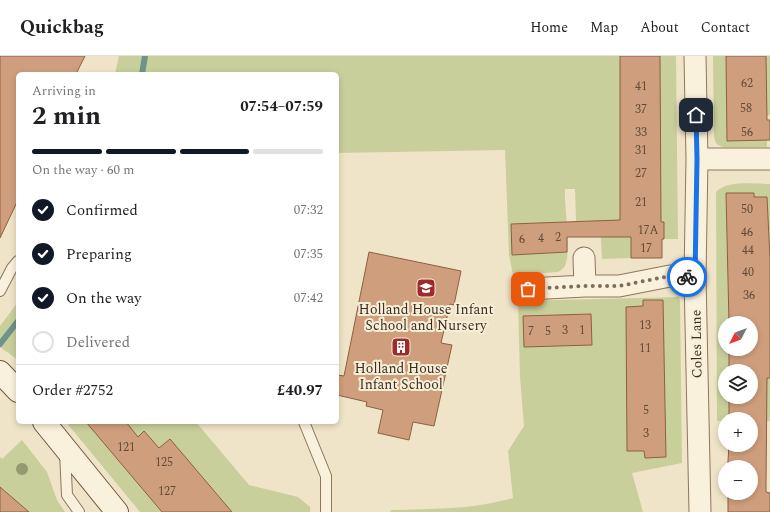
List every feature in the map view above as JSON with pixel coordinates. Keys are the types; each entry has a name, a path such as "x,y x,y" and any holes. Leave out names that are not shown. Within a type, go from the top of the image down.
{"street":[{"name":"Coles Lane","path":"695,56 697,159 695,277 700,512"},
{"path":"697,159 770,159"},
{"path":"584,258 585,286"},
{"path":"528,289 619,286 670,276 695,277"},
{"path":"0,372 16,388"},
{"path":"46,424 117,512"}],"lane":[{"path":"0,291 16,263"},
{"path":"305,424 326,476 326,512"},
{"path":"65,449 67,496 79,512"}],"green space":[{"path":"119,56 676,56 678,239 631,239 631,258 602,259 600,221 576,221 575,189 565,189 568,249 565,266 558,272 513,275 509,255 505,150 339,153 339,72 115,72"},
{"path":"713,56 770,56 770,115 767,116 767,147 724,147 718,145 716,142 714,136"},
{"path":"734,184 770,184 770,421 758,421 758,412 718,412 717,421 716,192 721,188"},
{"path":"679,297 682,463 632,473 643,512 391,512 390,510 467,507 513,498 508,451 524,426 520,377 518,301"},
{"path":"16,305 16,359 0,347 0,326"},
{"path":"68,424 198,424 249,485 298,497 310,507 310,512 140,512"},
{"path":"22,440 47,472 57,500 65,512 29,512 0,499 0,457 2,459"}],"building":[{"path":"0,56 85,56 77,72 16,72 16,204 0,238"},
{"path":"620,56 660,56 661,222 664,222 662,258 631,258 631,237 567,237 567,252 512,255 511,224 620,220"},
{"path":"726,56 766,56 767,120 770,120 770,140 727,141"},
{"path":"726,193 754,193 754,197 767,197 770,258 770,378 767,378 766,492 770,493 770,512 728,512 728,500 758,500 758,460 728,460 729,452 758,452 758,412 729,412 729,404 758,404 758,364 729,364 729,356 758,356 758,316 729,316"},
{"name":"Holland House Infant School","path":"369,252 461,271 454,305 450,304 441,343 452,345 434,426 413,422 409,440 378,433 383,410 366,406 367,402 339,395 339,375 344,376"},
{"path":"643,300 663,300 666,457 645,458 644,451 627,451 626,307 643,306"},
{"path":"591,314 592,345 524,347 523,316"},
{"path":"88,424 128,424 138,437 144,431 159,448 170,439 232,512 162,512"},
{"path":"0,487 29,512 0,512"}],"waterway":[{"path":"142,72 145,56"},
{"path":"0,344 16,324"}],"way so far":[{"path":"528,289 619,286 670,276 687,277"}],"place":[{"name":"Holland House Infant School and Nursery","path":"426,288"},
{"name":"Holland House Infant School","path":"401,347"}],"route":[{"path":"687,277 695,277 697,159 696,115"}]}
